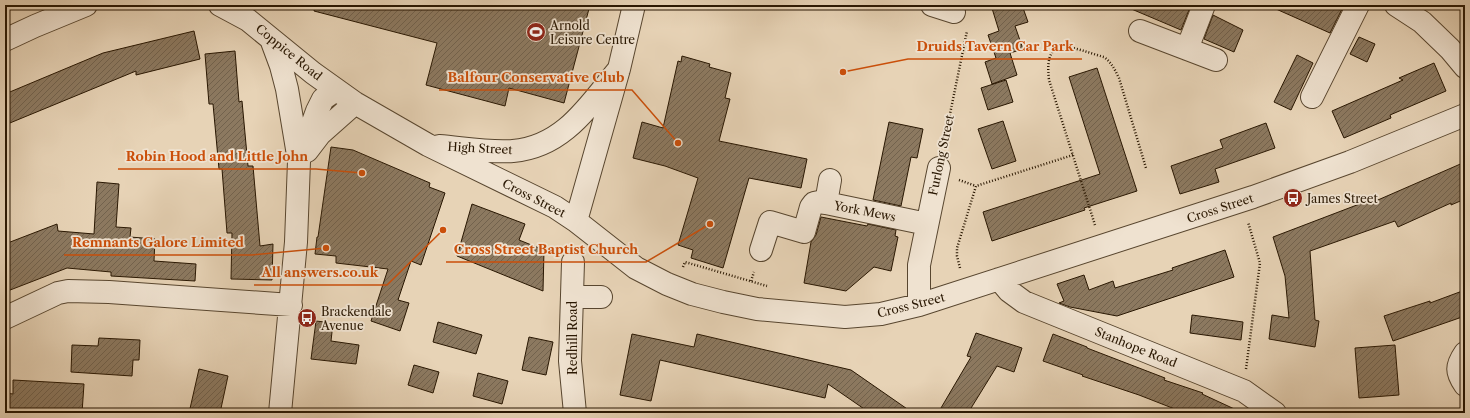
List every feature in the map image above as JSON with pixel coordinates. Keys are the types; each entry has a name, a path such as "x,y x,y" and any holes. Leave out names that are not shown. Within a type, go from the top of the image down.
{"street":[{"path":"5,40 86,5"},
{"name":"High Street","path":"576,220 619,69 634,5"},
{"path":"932,5 961,19"},
{"path":"1187,49 1204,5"},
{"path":"1312,97 1358,5"},
{"path":"1396,5 1422,22 1450,49 1465,67"},
{"name":"Coppice Road","path":"229,7 248,20 336,90"},
{"path":"1140,31 1216,60"},
{"path":"271,38 287,89 299,161 296,242 280,413"},
{"name":"High Street","path":"428,145 497,151 514,151 539,146 551,141 574,123 619,69"},
{"path":"299,161 317,111 323,99 336,90"},
{"name":"Cross Street","path":"336,90 355,103 428,145 555,207 576,220 636,268 666,284 692,294 757,309 845,317 881,314 919,305 1102,246 1242,200 1350,162 1465,115"},
{"path":"299,161 320,134 355,103"},
{"name":"Furlong Street","path":"919,305 919,265 939,168"},
{"name":"York Mews","path":"830,180 826,203 927,224"},
{"path":"761,250 770,222 804,232 811,207 814,203 826,203"},
{"name":"Redhill Road","path":"573,262 570,361 575,413"},
{"name":"Stanhope Road","path":"999,279 1009,291 1024,302 1244,391 1275,413"},
{"path":"5,318 58,293 68,291 109,292 291,305"},
{"path":"573,297 601,297"},
{"path":"1465,353 1459,362 1458,375 1465,384"}],"path":[{"name":"Furlong Street","path":"939,168 961,19"},
{"path":"1102,246 1049,80 1049,58 1052,51 1065,47 1104,57 1114,67 1119,78 1146,168"},
{"path":"966,290 956,252 976,186 1073,155"},
{"path":"1242,200 1260,262 1244,391"}],"building":[{"path":"315,5 590,5 564,103 509,88 505,106 426,85 437,43 314,11"},
{"path":"991,5 1022,5 1028,22 1015,26 1023,49 1010,53 1017,75 992,84 985,62 996,58 988,35 999,31"},
{"path":"1122,5 1191,5 1181,30"},
{"path":"1267,5 1344,5 1330,33"},
{"path":"1213,15 1243,30 1234,52 1204,39"},
{"path":"194,31 200,59 136,75 136,71 5,125 5,94 103,53"},
{"path":"1359,37 1375,44 1367,62 1350,54"},
{"path":"235,51 239,102 242,101 248,166 253,166 260,246 273,244 272,280 231,279 232,233 227,233 222,169 219,169 213,104 209,104 205,54"},
{"path":"1297,55 1313,63 1291,110 1274,102"},
{"path":"682,56 710,64 709,67 731,73 725,98 730,99 719,141 807,159 801,188 749,178 723,268 691,258 693,250 678,245 698,178 665,166 633,158 642,122 663,128 678,61 681,62"},
{"path":"1434,63 1446,91 1390,115 1391,118 1344,138 1332,111 1403,80 1399,78"},
{"path":"1097,68 1137,191 1084,208 1085,210 992,241 983,212 1100,174 1069,77"},
{"path":"1006,80 1013,102 988,110 981,88"},
{"path":"1003,121 1016,161 992,169 978,129"},
{"path":"889,122 923,129 917,158 911,157 901,206 873,200"},
{"path":"1266,123 1275,148 1215,169 1219,182 1180,194 1171,166 1223,148 1220,140"},
{"path":"331,147 353,150 430,183 429,187 445,193 421,265 411,261 398,300 409,303 400,331 371,321 388,269 336,263 336,256 315,254"},
{"path":"1465,162 1465,199 1451,205 1451,203 1398,227 1395,221 1310,251 1315,320 1319,321 1315,347 1269,339 1272,315 1289,318 1285,276 1273,237 1370,200 1371,203"},
{"path":"97,182 119,184 116,227 131,228 130,237 155,239 154,261 196,264 195,281 111,276 111,272 67,268 5,292 5,244 57,224 58,231 94,234"},
{"path":"472,204 525,224 519,240 544,250 543,291 457,256"},
{"path":"821,217 896,230 895,236 898,237 891,271 874,267 846,291 804,283 811,242 816,235"},
{"path":"1225,250 1234,277 1117,316 1070,307 1059,303 1064,301 1057,284 1084,275 1089,290 1113,281 1115,288 1173,270 1172,268"},
{"path":"1465,290 1465,316 1393,341 1384,316 1430,301 1430,303"},
{"path":"1192,315 1243,322 1241,340 1190,333"},
{"path":"316,321 333,323 331,341 359,345 356,364 311,359"},
{"path":"438,322 482,335 476,354 433,342"},
{"path":"976,333 1022,348 1014,372 997,366 968,413 938,413 971,357 967,356"},
{"path":"632,334 694,347 697,334 851,370 913,413 870,413 828,384 825,398 660,360 651,401 620,395"},
{"path":"1053,334 1165,378 1164,380 1203,393 1202,394 1243,413 1185,413 1043,361"},
{"path":"529,337 553,342 546,375 522,370"},
{"path":"99,338 140,340 139,360 133,360 132,376 71,372 72,345 98,346"},
{"path":"1395,345 1399,395 1359,398 1355,348"},
{"path":"414,365 439,372 433,393 408,385"},
{"path":"199,369 228,376 220,413 189,413"},
{"path":"478,373 508,381 502,404 473,396"},
{"path":"13,380 84,384 82,413 5,413 5,393 13,394"}],"place":[{"name":"Arnold Leisure Centre","path":"536,32"},
{"name":"Druids Tavern Car Park","path":"843,72"},
{"name":"Balfour Conservative Club","path":"678,143"},
{"name":"Robin Hood and Little John","path":"362,173"},
{"name":"James Street","path":"1293,198"},
{"name":"Cross Street Baptist Church","path":"710,224"},
{"name":"All answers.co.uk","path":"443,230"},
{"name":"Remnants Galore Limited","path":"326,248"},
{"name":"Brackendale Avenue","path":"307,318"}]}
